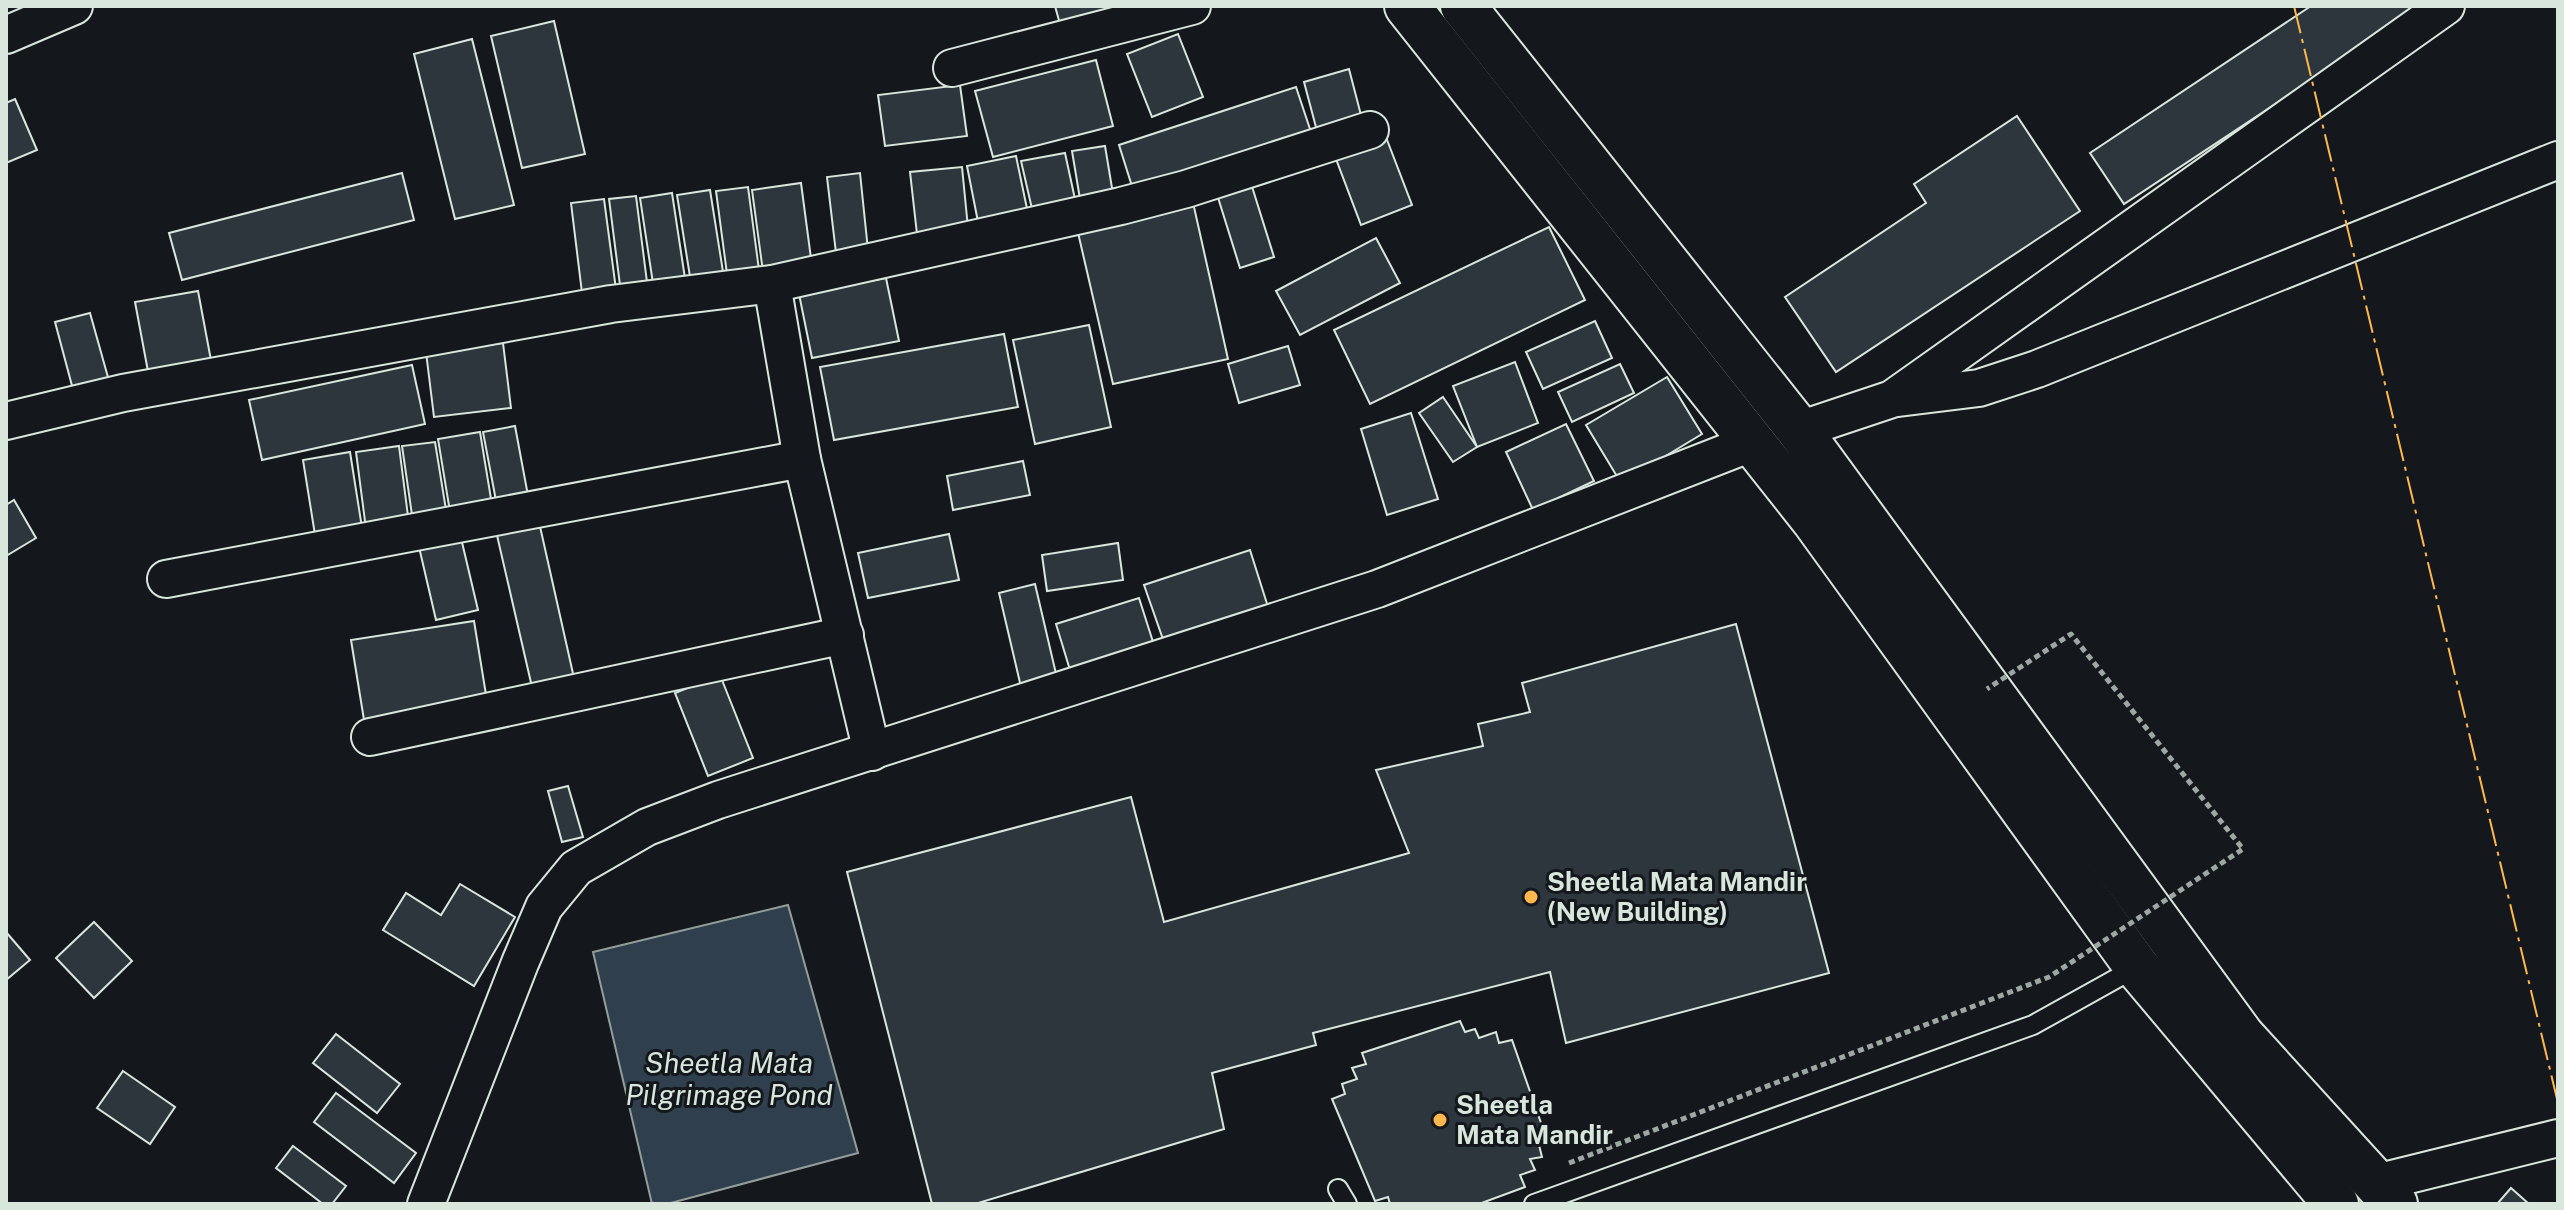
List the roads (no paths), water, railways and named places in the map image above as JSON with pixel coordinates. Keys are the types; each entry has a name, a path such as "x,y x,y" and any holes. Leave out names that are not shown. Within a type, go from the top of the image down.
{"main road":[{"path":"1407,6 1814,520 2137,967 2336,1204"},
{"path":"1463,6 1799,430 2242,1036 2385,1194"}],"street":[{"path":"6,35 74,6"},
{"path":"952,68 1192,6"},
{"path":"1892,399 2446,6"},
{"path":"6,421 123,393 611,304 772,284 1121,206 1186,189 1370,130"},
{"path":"1799,430 1892,399 1979,388 2037,369 2558,160"},
{"path":"772,284 802,459 872,752"},
{"path":"426,1204 544,907 576,868 647,827 718,800 1377,589 1751,443"},
{"path":"166,579 802,459"},
{"path":"370,737 845,635"},
{"path":"2385,1194 2558,1138"}],"lane":[{"path":"1534,1204 2033,1025 2137,967"}],"water":[{"name":"Sheetla Mata Pilgrimage Pond","path":"788,905 858,1153 667,1204 652,1204 593,952"}],"place":[{"name":"Sheetla Mata Mandir (New Building)","path":"1531,897"},
{"name":"Sheetla Mata Mandir","path":"1440,1120"}]}
